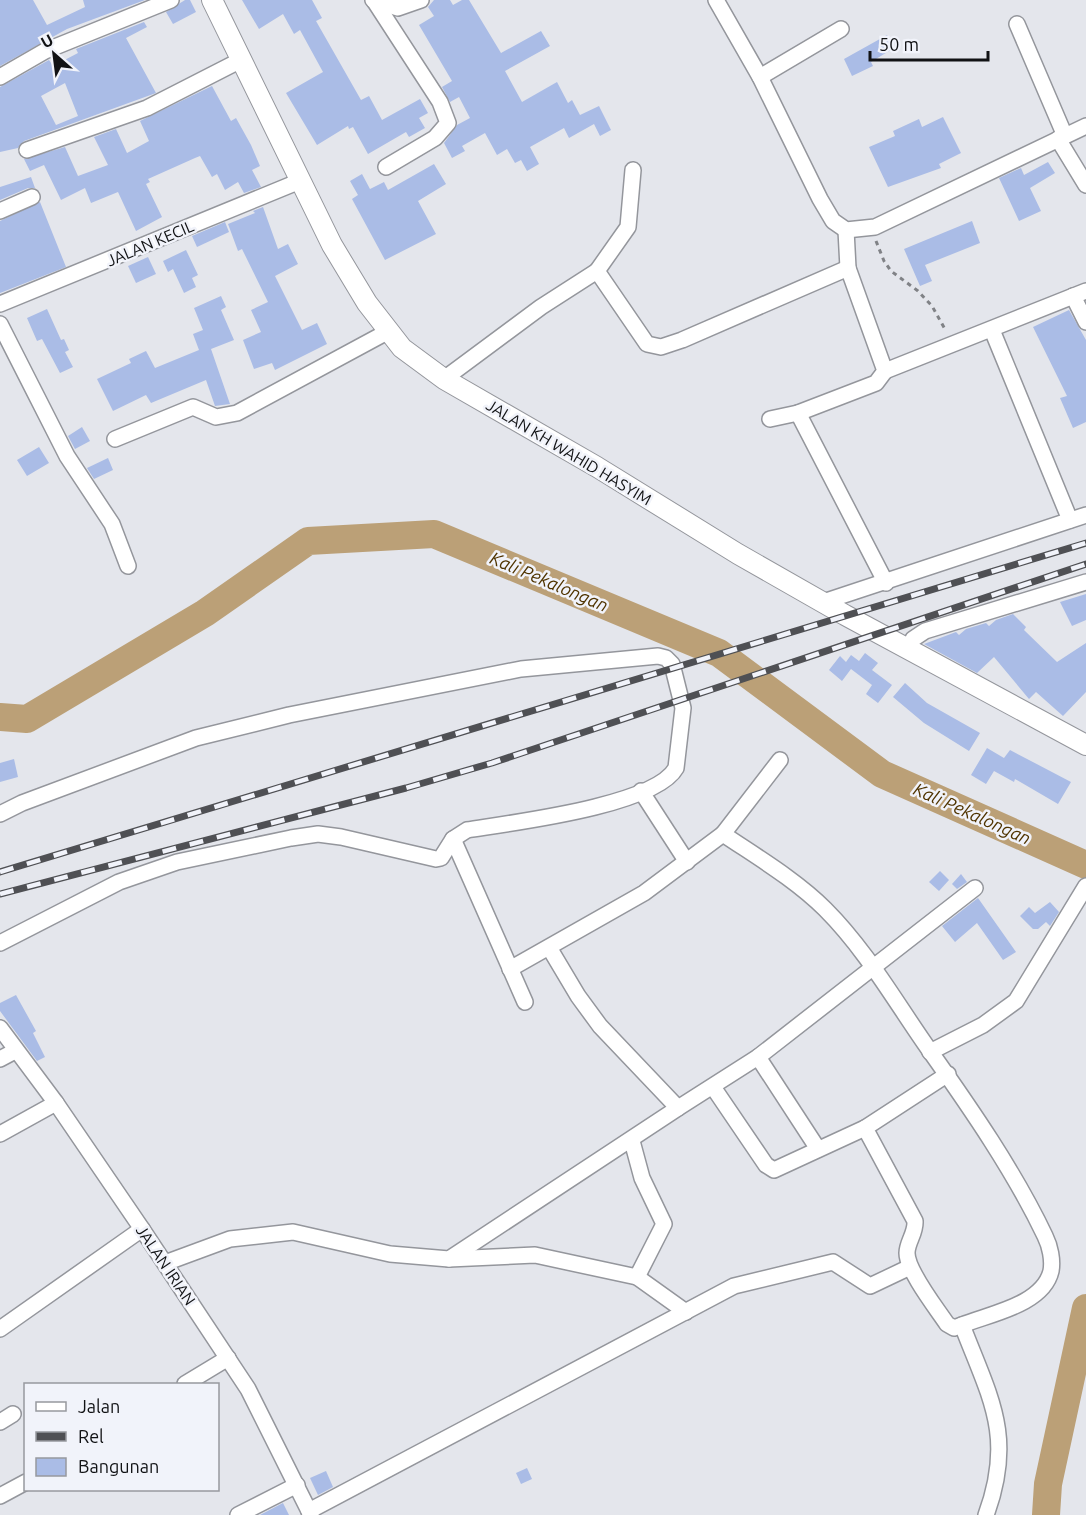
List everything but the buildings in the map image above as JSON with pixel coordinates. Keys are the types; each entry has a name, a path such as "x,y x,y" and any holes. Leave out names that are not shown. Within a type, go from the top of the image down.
{"main road":[{"name":"JALAN KH WAHID HASYIM","path":"212,0 332,245 387,332 416,360 444,379 823,602 1086,745"}],"street":[{"path":"0,77 45,51 171,0"},
{"path":"374,1 398,8 421,0"},
{"path":"716,0 760,77 820,199 833,221 846,231 875,227 1086,126"},
{"path":"374,1 440,102 448,123 435,138 386,167"},
{"path":"1017,24 1062,138 1086,185"},
{"path":"760,77 841,29"},
{"path":"27,150 147,108 240,61"},
{"path":"444,379 541,307 597,271 628,227 633,170"},
{"name":"JALAN KECIL","path":"0,304 300,181"},
{"path":"0,211 32,197"},
{"path":"846,231 848,268 885,372"},
{"path":"597,271 647,344 657,347 682,340 848,268"},
{"path":"770,419 798,413 876,383 885,372 1080,293 1086,322"},
{"path":"0,324 53,431 112,524 128,566"},
{"path":"992,330 1070,520"},
{"path":"115,439 193,407 216,417 237,413 387,332"},
{"path":"798,413 886,583"},
{"path":"823,602 1086,515"},
{"path":"908,649 913,639 925,631 1086,582"},
{"path":"0,814 22,803 196,738 289,715 521,669 658,656 666,658 672,664 682,716 673,773 641,791 602,807 466,830 453,838 441,858 435,859 341,837 318,834 231,849 177,862 119,882 0,943"},
{"path":"510,969 550,949 644,893 687,862 723,834 780,760"},
{"path":"641,791 687,862"},
{"path":"723,834 811,897 875,968 930,1052 948,1074 1046,1238 1052,1258 1048,1278 1040,1291 1025,1300 962,1326 954,1328 947,1324 910,1267 907,1250 915,1228 915,1221 865,1128"},
{"path":"453,838 525,1002"},
{"path":"930,1052 983,1025 1016,1001 1086,886"},
{"path":"449,1259 758,1057 975,888"},
{"path":"550,949 578,996 600,1026 678,1108"},
{"name":"JALAN IRIAN","path":"0,1029 56,1103 248,1389 310,1513"},
{"path":"0,1059 15,1051"},
{"path":"758,1057 818,1149"},
{"path":"713,1087 770,1169 781,1169 865,1128 948,1074"},
{"path":"0,1134 56,1103"},
{"path":"632,1141 642,1178 664,1224 663,1230 637,1277"},
{"path":"0,1329 142,1229"},
{"path":"165,1263 231,1239 293,1232 390,1254 449,1259 535,1256 637,1277 686,1311"},
{"path":"310,1513 734,1286 790,1274 828,1262 837,1263 867,1286 910,1267"},
{"path":"962,1326 994,1408 1001,1440 997,1481 986,1515"},
{"path":"187,1383 228,1358"},
{"path":"0,1496 24,1483"},
{"path":"238,1515 297,1485"}],"path":[{"path":"875,227 875,240 884,261 891,271 918,291 932,306 954,345"}],"waterway":[{"name":"Kali Pekalongan","path":"0,717 27,719 205,613 308,541 434,534 719,653 882,774 1086,865"},
{"name":"Kali Pekalongan","path":"1046,1515 1048,1484 1086,1308"}],"railway":[{"path":"0,872 1086,543"},
{"path":"0,894 406,788 492,763 1086,564"}]}
